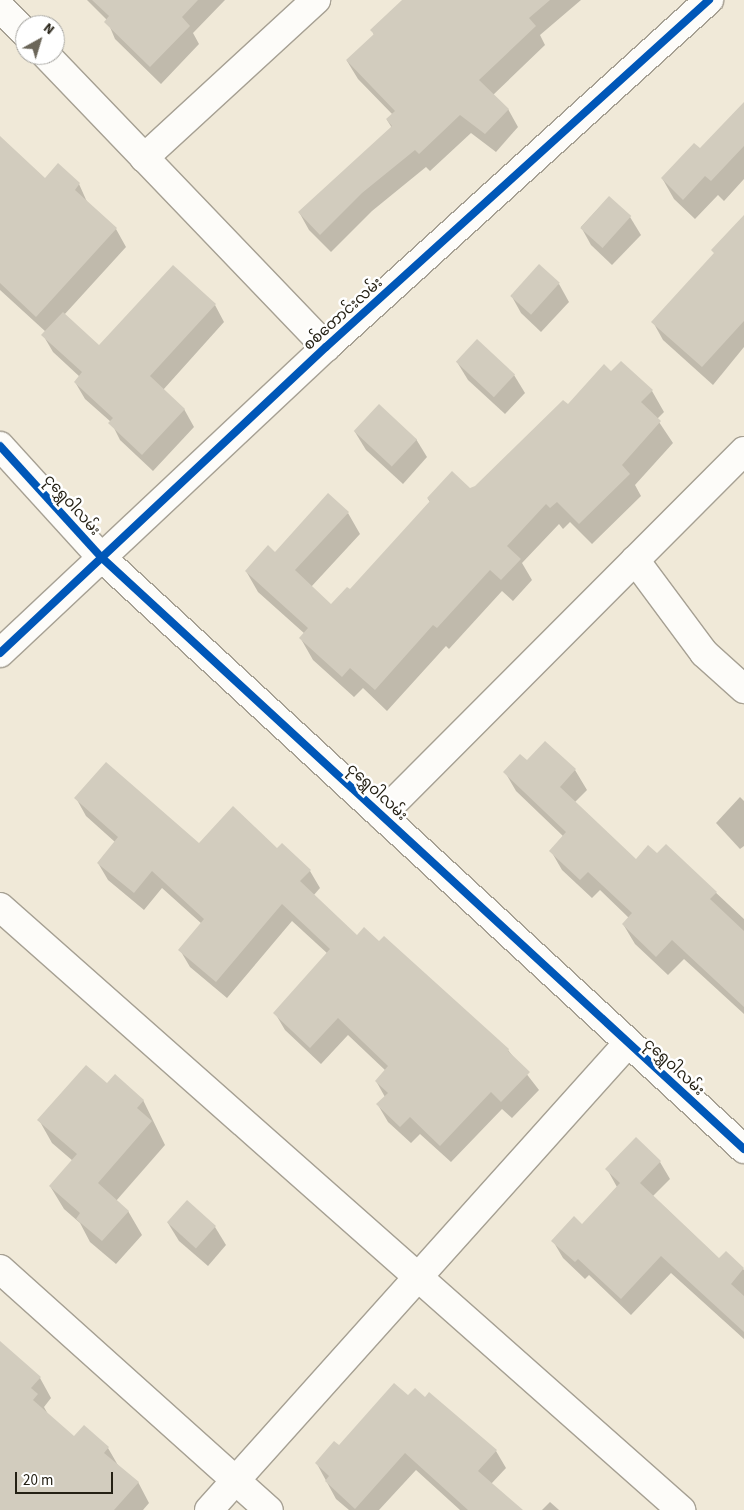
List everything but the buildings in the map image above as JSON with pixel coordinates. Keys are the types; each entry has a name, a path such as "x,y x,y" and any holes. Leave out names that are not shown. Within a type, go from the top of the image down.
{"street":[{"path":"144,158 316,0"},
{"name":"စစ်တောင်းလမ်း","path":"0,653 326,347 708,0"},
{"path":"0,7 15,23"},
{"path":"56,65 326,347"},
{"name":"ငုရွှေဝါလမ်း","path":"0,446 101,557 744,1150"},
{"path":"381,815 744,451"},
{"path":"635,560 704,653 744,689"},
{"path":"0,907 419,1275 681,1510"},
{"path":"209,1510 628,1043"},
{"path":"0,1269 269,1510"}],"cycle path":[{"path":"0,653 326,347 709,0"},
{"path":"0,446 101,557 744,1149"}]}
